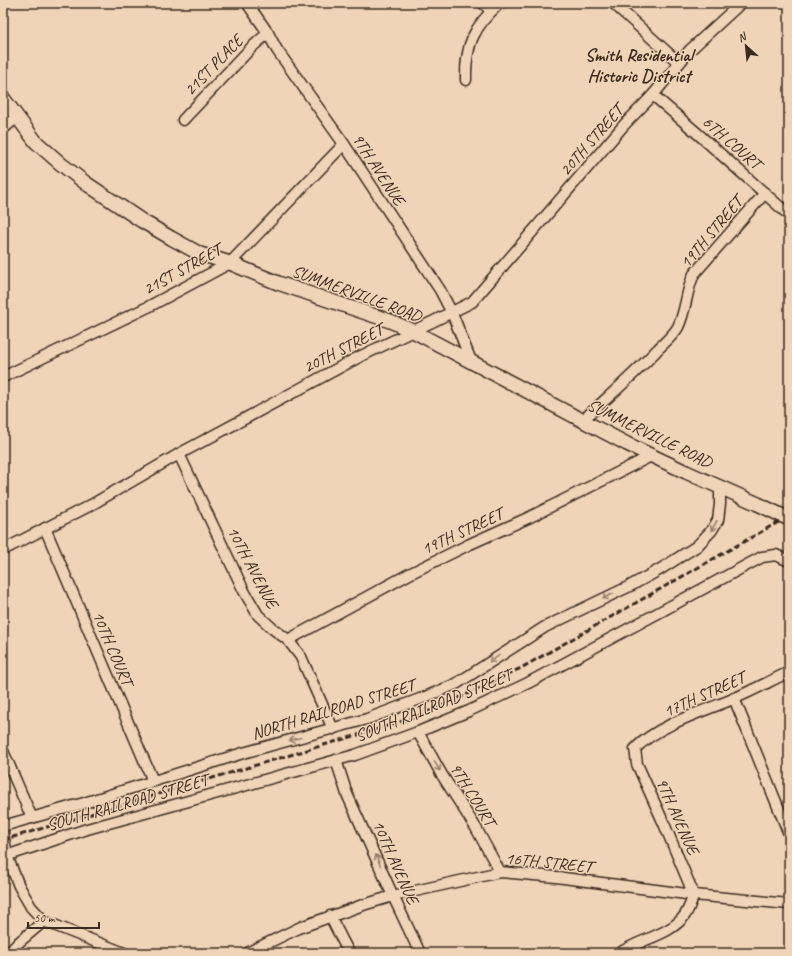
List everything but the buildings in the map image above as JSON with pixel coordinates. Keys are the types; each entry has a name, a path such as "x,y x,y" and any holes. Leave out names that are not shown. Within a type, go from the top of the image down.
{"main road":[{"name":"SUMMERVILLE ROAD","path":"3,98 36,142 60,164 142,221 200,254 230,263 278,283 390,321 413,331 651,456 789,519"}],"street":[{"name":"9TH AVENUE","path":"247,3 268,33 277,50 344,144 440,290 452,313 471,361"},
{"path":"483,3 491,11"},
{"path":"466,80 465,64 474,32 491,11 500,3"},
{"path":"613,3 678,62"},
{"name":"20TH STREET","path":"3,550 114,492 179,454 359,357 472,302 652,95 678,62 706,34 741,3"},
{"name":"21ST PLACE","path":"183,120 251,48 268,33"},
{"name":"6TH COURT","path":"652,95 789,215"},
{"path":"3,129 17,117"},
{"name":"21ST STREET","path":"3,377 148,307 230,263 344,144"},
{"name":"19TH STREET","path":"583,420 633,375 671,336 680,322 689,285 694,274 765,193"},
{"name":"10TH AVENUE","path":"179,454 228,560 247,597 258,615 288,640 301,658 333,729"},
{"name":"19TH STREET","path":"288,640 411,573 530,517 651,456"},
{"name":"NORTH RAILROAD STREET","path":"3,826 84,803 243,753 367,719 456,684 545,627 630,586 688,553 705,539 718,520 720,488"},
{"name":"10TH COURT","path":"45,528 153,781"},
{"name":"SOUTH RAILROAD STREET","path":"5,856 87,829 336,760 418,732 469,711 528,683 762,557 776,555 789,561"},
{"name":"17TH STREET","path":"635,749 642,741 668,726 734,698 789,672"},
{"path":"734,698 789,834"},
{"name":"9TH COURT","path":"418,732 442,775 476,828 500,872"},
{"name":"9TH AVENUE","path":"635,749 637,764 694,895"},
{"path":"3,751 32,818"},
{"name":"10TH AVENUE","path":"336,760 347,794 420,953"},
{"path":"3,834 5,856 19,886 31,907 44,921 124,953"},
{"name":"16TH STREET","path":"247,953 289,932 330,916 393,896 500,872 549,876 694,895 789,904"},
{"path":"620,953 631,946 669,930 678,923 685,914 694,895"},
{"path":"330,916 349,953"},
{"path":"9,953 18,943 44,921"}],"railway":[{"path":"3,840 415,717 455,700 521,668 789,516"}],"district":[{"name":"Smith Residential Historic District","path":"639,65"}]}
